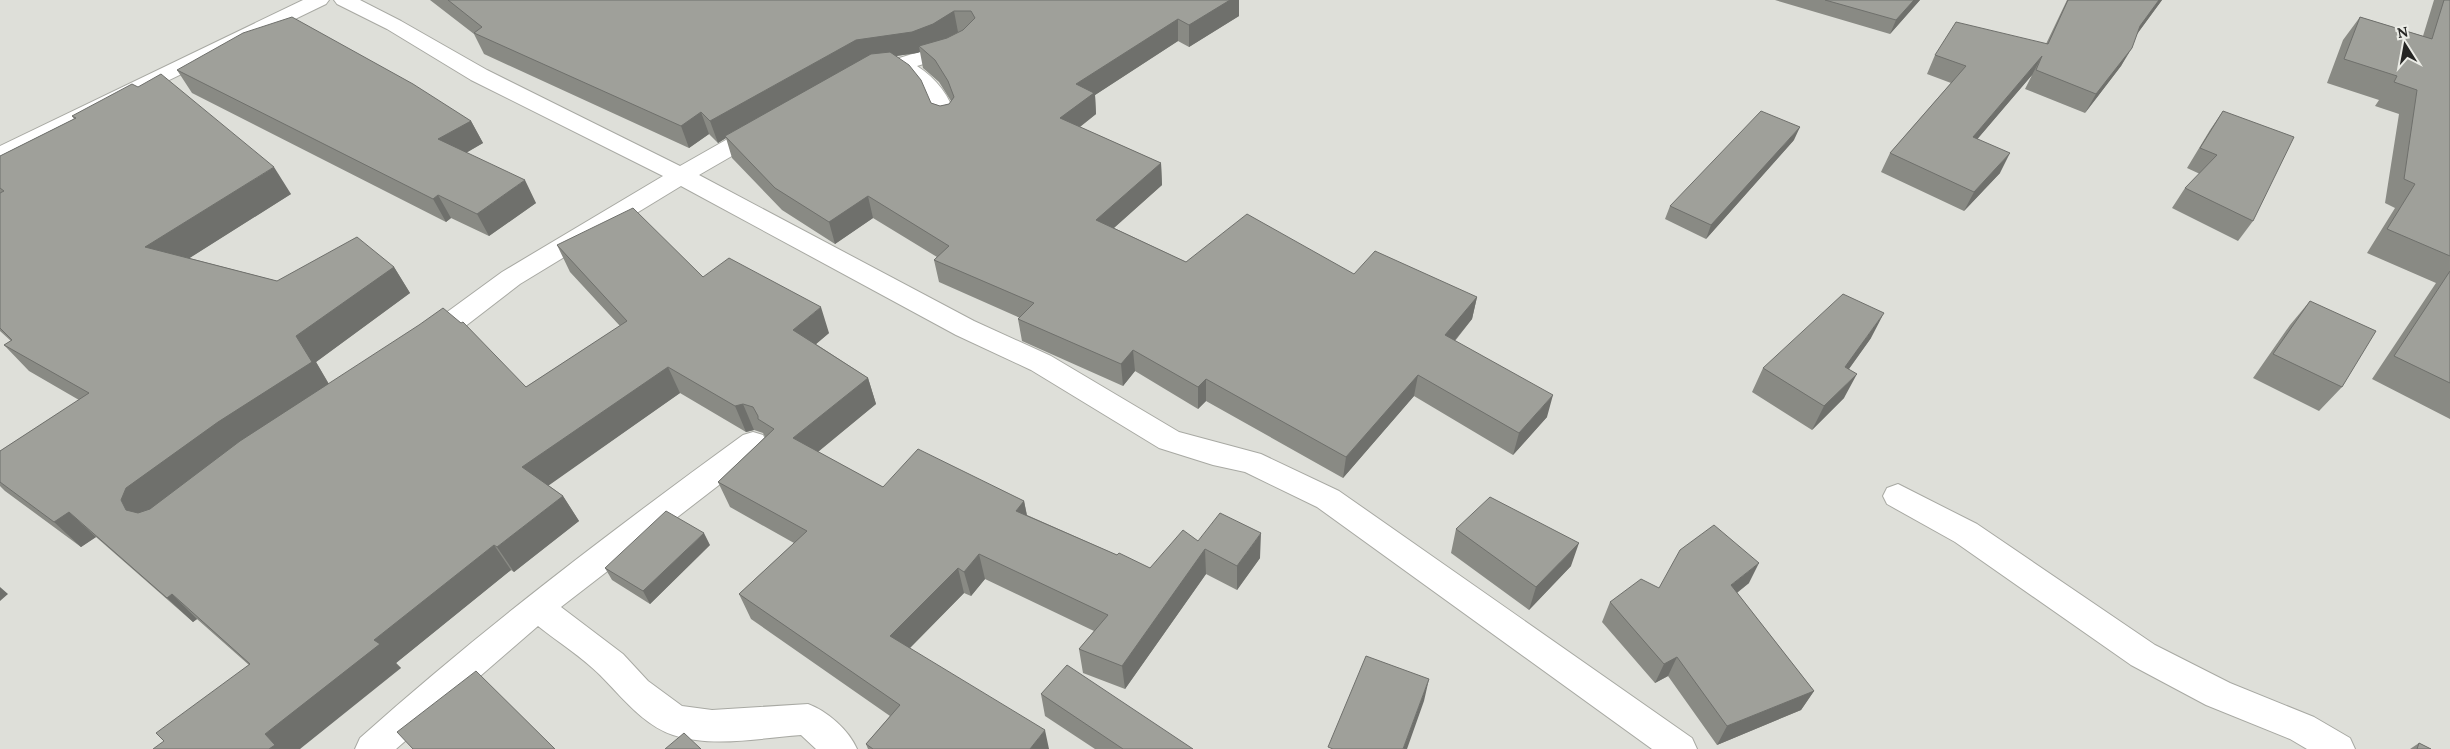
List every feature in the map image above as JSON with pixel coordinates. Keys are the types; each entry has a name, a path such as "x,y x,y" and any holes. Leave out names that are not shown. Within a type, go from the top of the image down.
{"street":[{"path":"0,155 319,0"},
{"path":"344,0 394,25 479,75 594,131 965,328 1041,363 1169,440 1213,454 1252,462 1328,499 1680,749"},
{"path":"853,78 870,68 899,65 958,46 966,39"},
{"path":"899,65 916,74 931,88 942,102 945,118"},
{"path":"409,354 511,278 680,176 783,117"},
{"path":"372,749 404,719 538,608 680,497 753,443"},
{"path":"1898,496 1966,533 2143,655 2218,694 2302,728 2338,749"},
{"path":"538,608 611,664 636,692 675,720 712,726 808,719 840,749"}],"building":[{"path":"448,0 1230,0 1189,25 1178,19 1076,84 1094,93 1060,118 1161,163 1096,220 1186,262 1247,214 1354,274 1375,251 1477,297 1445,335 1553,395 1519,433 1418,375 1346,457 1206,379 1198,387 1133,350 1121,364 1018,319 1034,303 934,260 949,246 868,196 829,222 775,188 725,136 871,54 890,52 909,65 921,80 931,103 940,106 949,104 954,97 948,81 935,60 919,46 947,38 963,30 975,18 971,11 954,11 933,24 912,32 856,40 710,121 701,112 681,126 474,33 482,27"},
{"path":"1825,0 1914,0 1896,20"},
{"path":"2068,0 2159,0 2140,26 2132,48 2096,94 2036,70 2042,56 1973,137 2010,153 1974,192 1890,153 1966,66 1935,55 1956,22 2048,44"},
{"path":"2444,0 2450,0 2450,256 2387,229 2415,184 2404,179 2417,90 2394,82 2397,76 2344,59 2360,17 2432,39"},
{"path":"292,17 413,84 471,121 438,139 525,180 477,214 438,195 433,199 177,70 243,33"},
{"path":"161,74 274,167 145,247 277,281 357,237 394,267 296,336 312,362 218,422 126,488 121,500 126,510 138,513 150,509 240,441 443,308 461,323 463,322 526,387 627,321 557,245 633,208 703,277 729,258 821,307 793,330 868,378 793,438 883,487 918,449 1024,501 1016,511 1117,555 1119,553 1150,568 1183,530 1198,541 1220,513 1261,533 1237,566 1205,549 1122,666 1079,649 1108,615 979,554 964,572 958,568 890,636 1045,730 1030,749 873,749 866,744 900,705 739,594 807,531 718,482 774,429 758,419 753,407 743,404 735,406 668,367 522,467 563,496 497,547 494,545 374,640 380,644 265,734 275,745 269,749 153,749 164,741 156,733 250,664 172,594 167,598 69,512 54,522 0,482 0,451 89,393 4,345 12,340 0,328 0,193 4,191 0,188 0,156 76,118 72,116 132,84 138,87"},
{"path":"1761,111 1800,127 1711,225 1670,206"},
{"path":"2223,111 2294,137 2253,221 2185,188 2217,155 2200,148"},
{"path":"2450,271 2450,383 2394,356"},
{"path":"1843,294 1884,313 1845,367 1857,374 1824,406 1763,368"},
{"path":"2310,301 2376,331 2342,387 2273,354"},
{"path":"1490,497 1579,543 1536,587 1456,529"},
{"path":"666,511 704,533 643,591 605,568"},
{"path":"1714,525 1759,563 1731,585 1814,691 1727,726 1677,657 1664,664 1610,602 1641,579 1659,588 1680,550"},
{"path":"1366,656 1429,679 1403,749 1333,749 1328,747"},
{"path":"1067,665 1193,749 1123,749 1041,694"},
{"path":"476,671 555,749 413,749 397,732"},
{"path":"684,733 701,749 665,749"},
{"path":"2419,743 2431,749 2417,749"}]}
